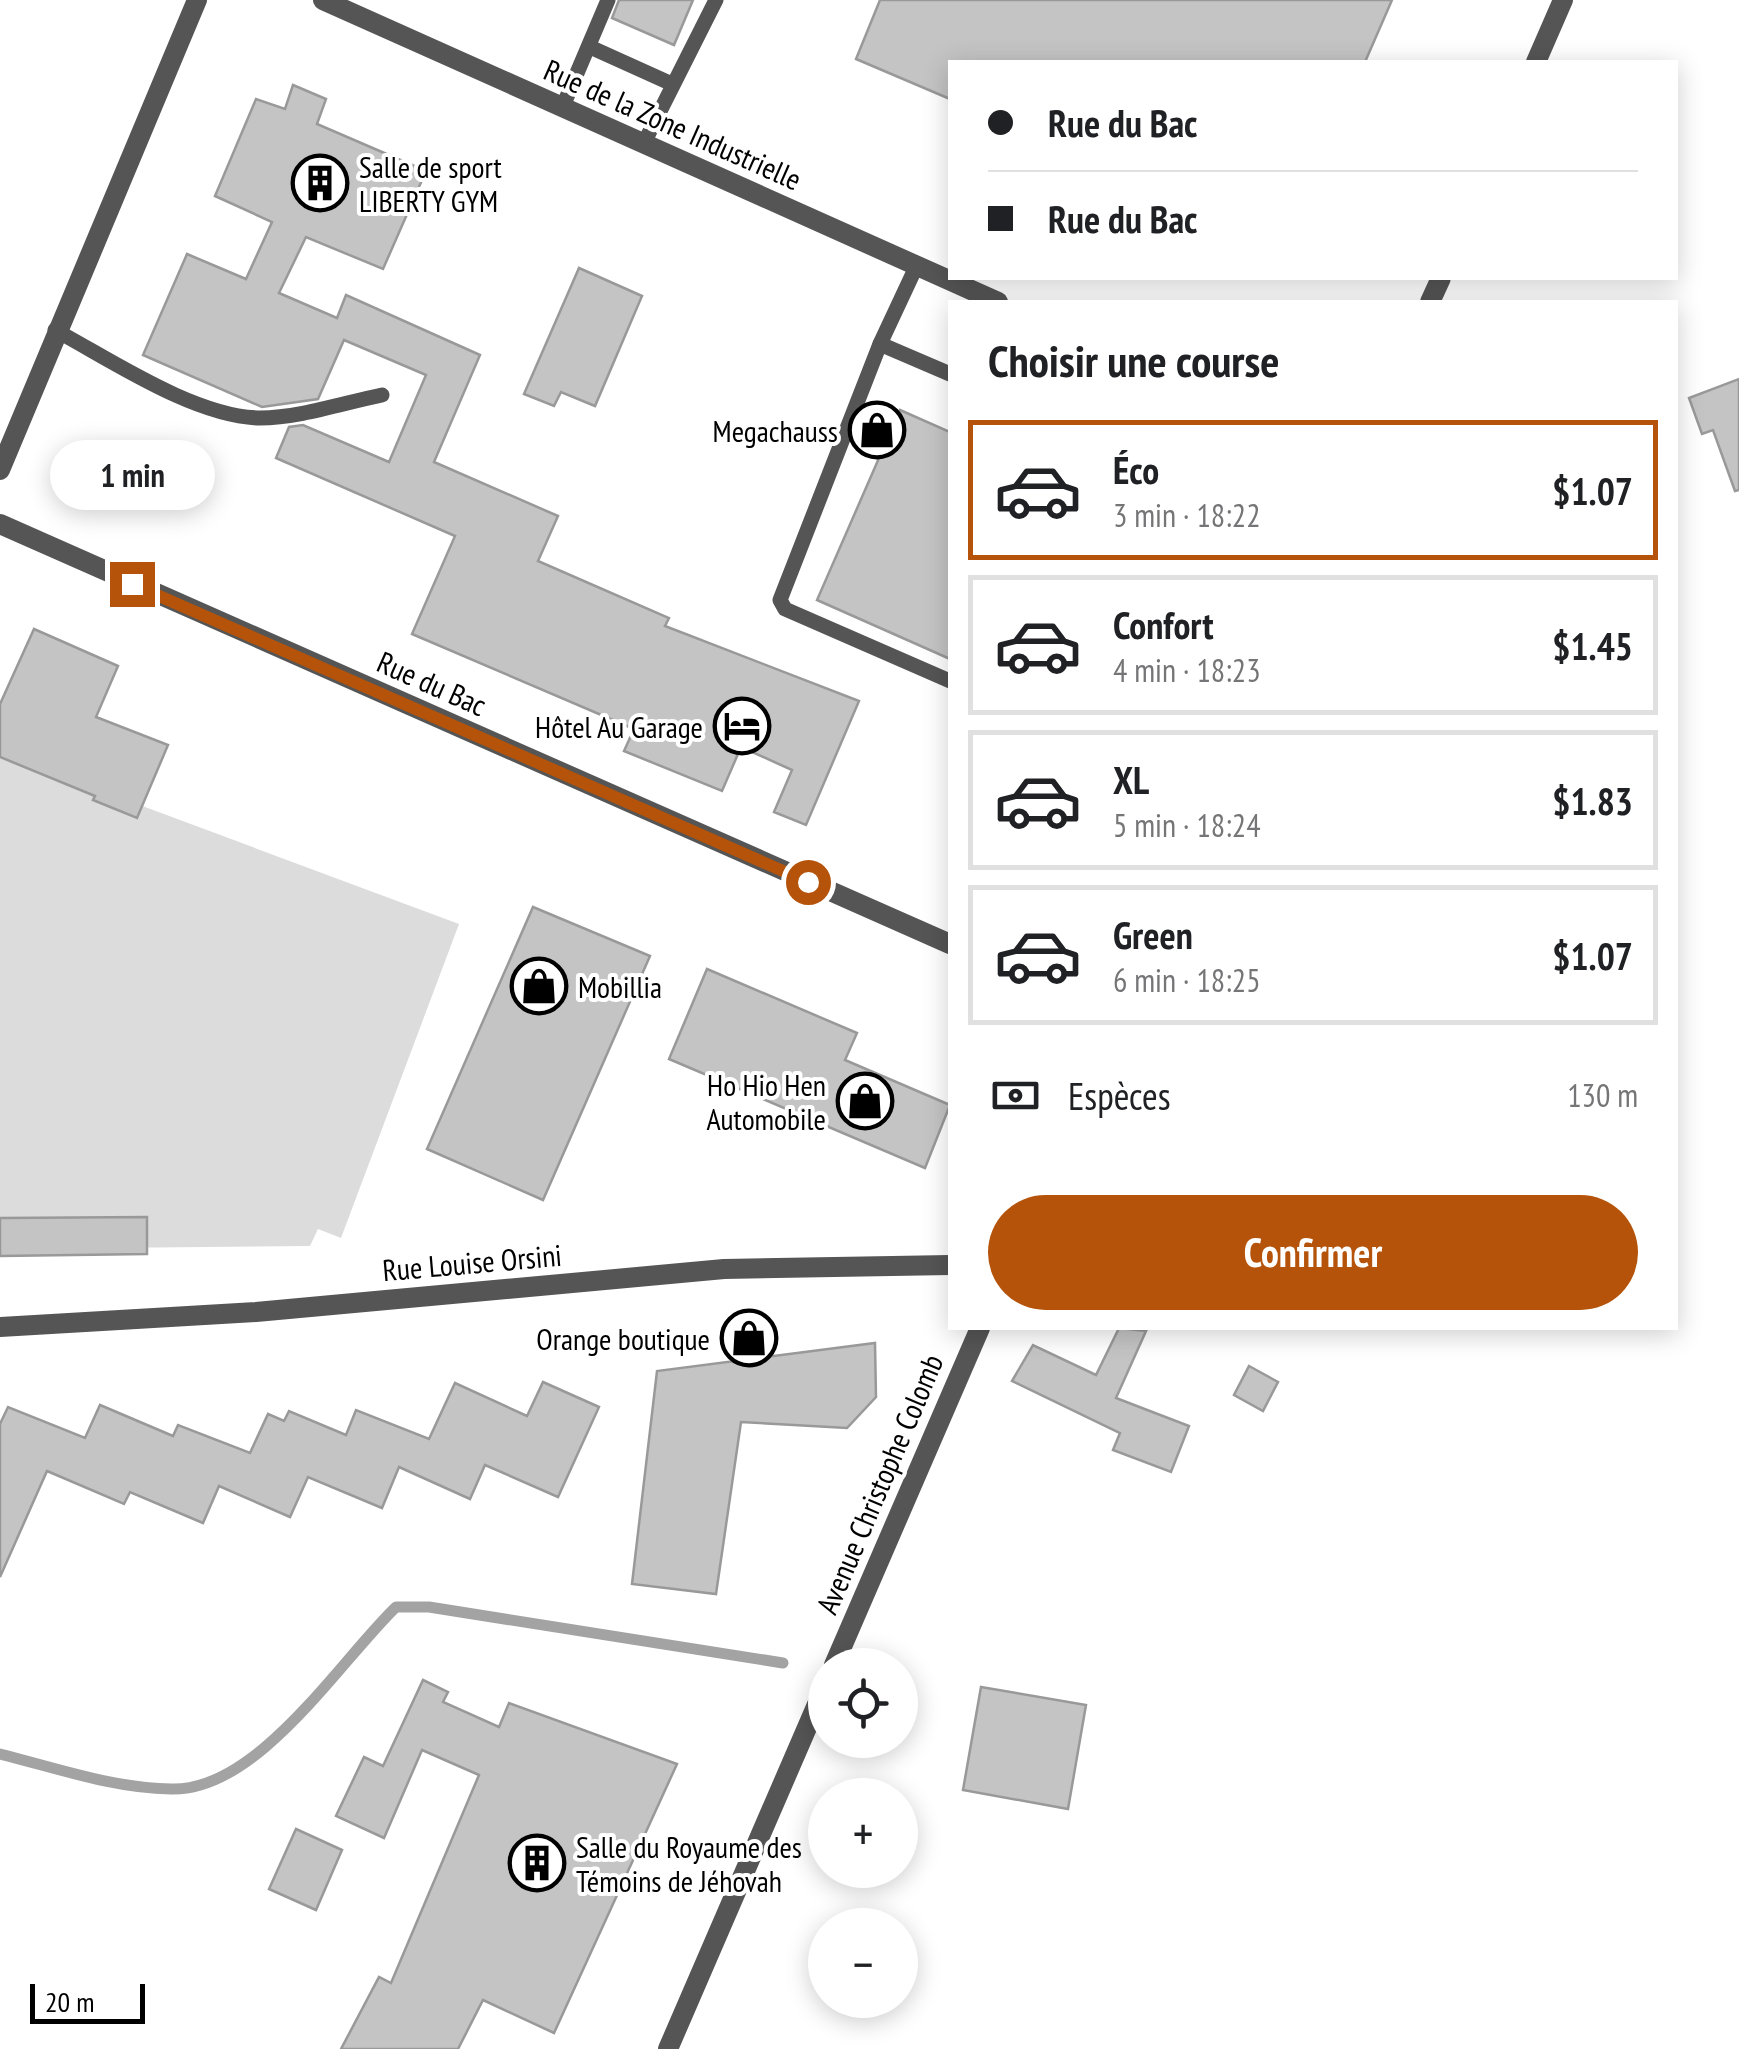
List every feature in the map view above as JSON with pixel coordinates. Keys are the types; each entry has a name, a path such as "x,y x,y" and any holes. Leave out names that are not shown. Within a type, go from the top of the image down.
{"street":[{"path":"0,470 55,330 197,0"},
{"name":"Rue de la Zone Industrielle","path":"323,0 993,300"},
{"path":"1537,60 1564,0"},
{"name":"Rue du Bac","path":"0,524 948,943"},
{"name":"Rue Louise Orsini","path":"0,1327 256,1312 724,1269 948,1266"},
{"name":"Avenue Christophe Colomb","path":"841,1648 979,1330"},
{"path":"668,2049 808,1725"}],"lane":[{"path":"564,106 608,0"},
{"path":"644,143 716,0"},
{"path":"590,46 672,84"},
{"path":"916,268 880,344 780,600 785,609 948,679"},
{"path":"55,330 185,397 228,413 261,418 382,396"},
{"path":"880,344 948,373"}],"shaded area":[{"path":"0,753 459,924 341,1238 318,1229 310,1246 0,1249"}],"building":[{"path":"619,0 693,0 674,45 612,18"},
{"path":"880,0 1392,0 1366,60 948,60 948,98 856,59"},
{"path":"293,85 326,99 317,124 426,171 383,269 306,237 279,293 337,318 346,295 480,355 434,462 558,516 538,561 669,618 665,626 859,701 806,825 774,812 792,770 741,747 722,791 624,751 634,729 412,634 455,536 276,458 289,427 303,425 389,462 426,375 344,340 318,399 262,407 143,355 187,254 246,279 272,222 215,196 256,99 285,109"},
{"path":"579,268 642,296 595,406 561,392 554,406 524,394"},
{"path":"1739,379 1739,490 1735,491 1713,430 1702,434 1689,398"},
{"path":"900,410 948,431 948,658 817,600"},
{"path":"34,629 118,666 96,717 168,745 137,818 93,800 95,796 0,757 0,704"},
{"path":"533,907 650,956 543,1200 427,1149"},
{"path":"707,969 857,1033 845,1060 948,1104 948,1110 925,1168 669,1059"},
{"path":"147,1217 147,1254 0,1256 0,1218"},
{"path":"1118,1330 1146,1331 1116,1398 1189,1426 1171,1472 1113,1450 1120,1433 1012,1381 1033,1345 1096,1375"},
{"path":"875,1343 876,1397 847,1428 741,1422 716,1594 632,1584 657,1371"},
{"path":"1249,1366 1278,1382 1263,1411 1234,1395"},
{"path":"543,1382 599,1407 558,1497 485,1465 470,1499 399,1467 382,1508 308,1477 290,1517 219,1486 203,1523 130,1492 124,1504 47,1471 0,1577 0,1424 8,1407 85,1438 100,1405 173,1436 178,1425 250,1453 268,1414 284,1421 289,1411 346,1435 356,1410 429,1439 455,1383 527,1416"},
{"name":"Salle du Royaume des Témoins de Jéhovah","path":"423,1680 448,1692 443,1702 499,1727 509,1703 677,1764 554,2033 483,2000 458,2049 341,2049 379,1977 391,1983 479,1775 422,1750 384,1838 336,1816 364,1757 383,1766"},
{"path":"981,1687 1086,1705 1068,1809 963,1790"},
{"path":"296,1829 342,1850 316,1910 269,1889"}],"waterway":[{"path":"0,1754 128,1785 171,1789 203,1784 234,1770 265,1747 396,1607 429,1607 783,1663"}],"place":[{"name":"Salle de sport LIBERTY GYM","path":"320,183"},
{"name":"Megachauss","path":"877,430"},
{"name":"Hôtel Au Garage","path":"742,726"},
{"name":"Mobillia","path":"539,986"},
{"name":"Ho Hio Hen Automobile","path":"865,1101"},
{"name":"Orange boutique","path":"749,1338"},
{"name":"Salle du Royaume des Témoins de Jéhovah","path":"537,1863"}],"route":[{"path":"132,584 808,882"}]}
